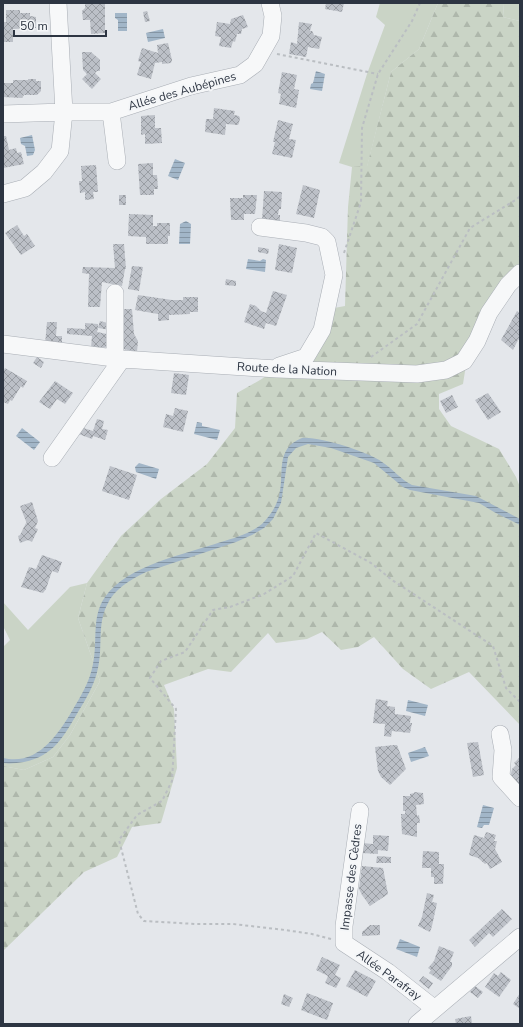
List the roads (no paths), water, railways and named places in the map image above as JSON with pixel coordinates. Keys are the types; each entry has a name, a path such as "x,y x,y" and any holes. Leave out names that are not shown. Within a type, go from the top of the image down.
{"street":[{"path":"3,194 25,188 44,172 60,151 64,112 58,3"},
{"name":"Allée des Aubépines","path":"3,114 111,112 191,86 240,75 255,64 271,36 273,16 270,3"},
{"path":"111,112 117,161"},
{"path":"260,227 306,233 322,237 327,242 334,275 322,330 306,356 279,366 277,370"},
{"name":"Route de la Nation","path":"3,344 118,358 277,370 417,374 446,370 464,361 477,341 489,313 508,285 520,273"},
{"path":"52,458 118,358 115,293"},
{"path":"500,734 503,750 501,777 520,798"},
{"name":"Impasse des Cèdres","path":"344,943 344,926 360,811"},
{"path":"417,1024 520,937"},
{"name":"Allée Parafray","path":"344,943 388,972 435,1008"}],"water":[{"path":"115,13 127,13 127,31 118,31 118,20 115,18"},
{"path":"163,29 165,38 148,42 146,33"},
{"path":"316,71 325,74 322,91 310,89"},
{"path":"32,135 35,150 33,155 27,156 25,146 21,144 20,138"},
{"path":"175,159 185,163 178,180 168,176"},
{"path":"186,221 191,224 190,244 179,244 180,224"},
{"path":"248,259 260,261 263,259 266,260 265,272 246,269"},
{"path":"197,422 202,423 202,426 220,430 217,440 194,434"},
{"path":"22,428 40,442 34,450 16,436"},
{"path":"302,438 331,442 355,449 382,462 412,485 476,496 520,519 520,525 479,503 410,490 403,487 374,463 331,448 308,444 296,448 288,457 281,503 273,519 264,528 236,542 146,572 128,582 114,594 107,605 102,620 99,660 95,680 87,697 63,737 51,750 34,759 24,762 3,763 3,758 26,758 45,747 66,721 82,694 90,676 93,664 96,621 98,613 105,597 115,586 127,577 158,562 248,533 262,524 268,518 278,500 281,488 282,463 284,455 293,443"},
{"path":"139,463 159,469 156,479 136,472 135,467"},
{"path":"408,700 428,705 425,716 406,711"},
{"path":"425,747 429,756 411,762 408,753"},
{"path":"483,805 494,808 489,825 484,825 482,828 477,827"},
{"path":"400,939 420,947 417,957 396,949"}]}
